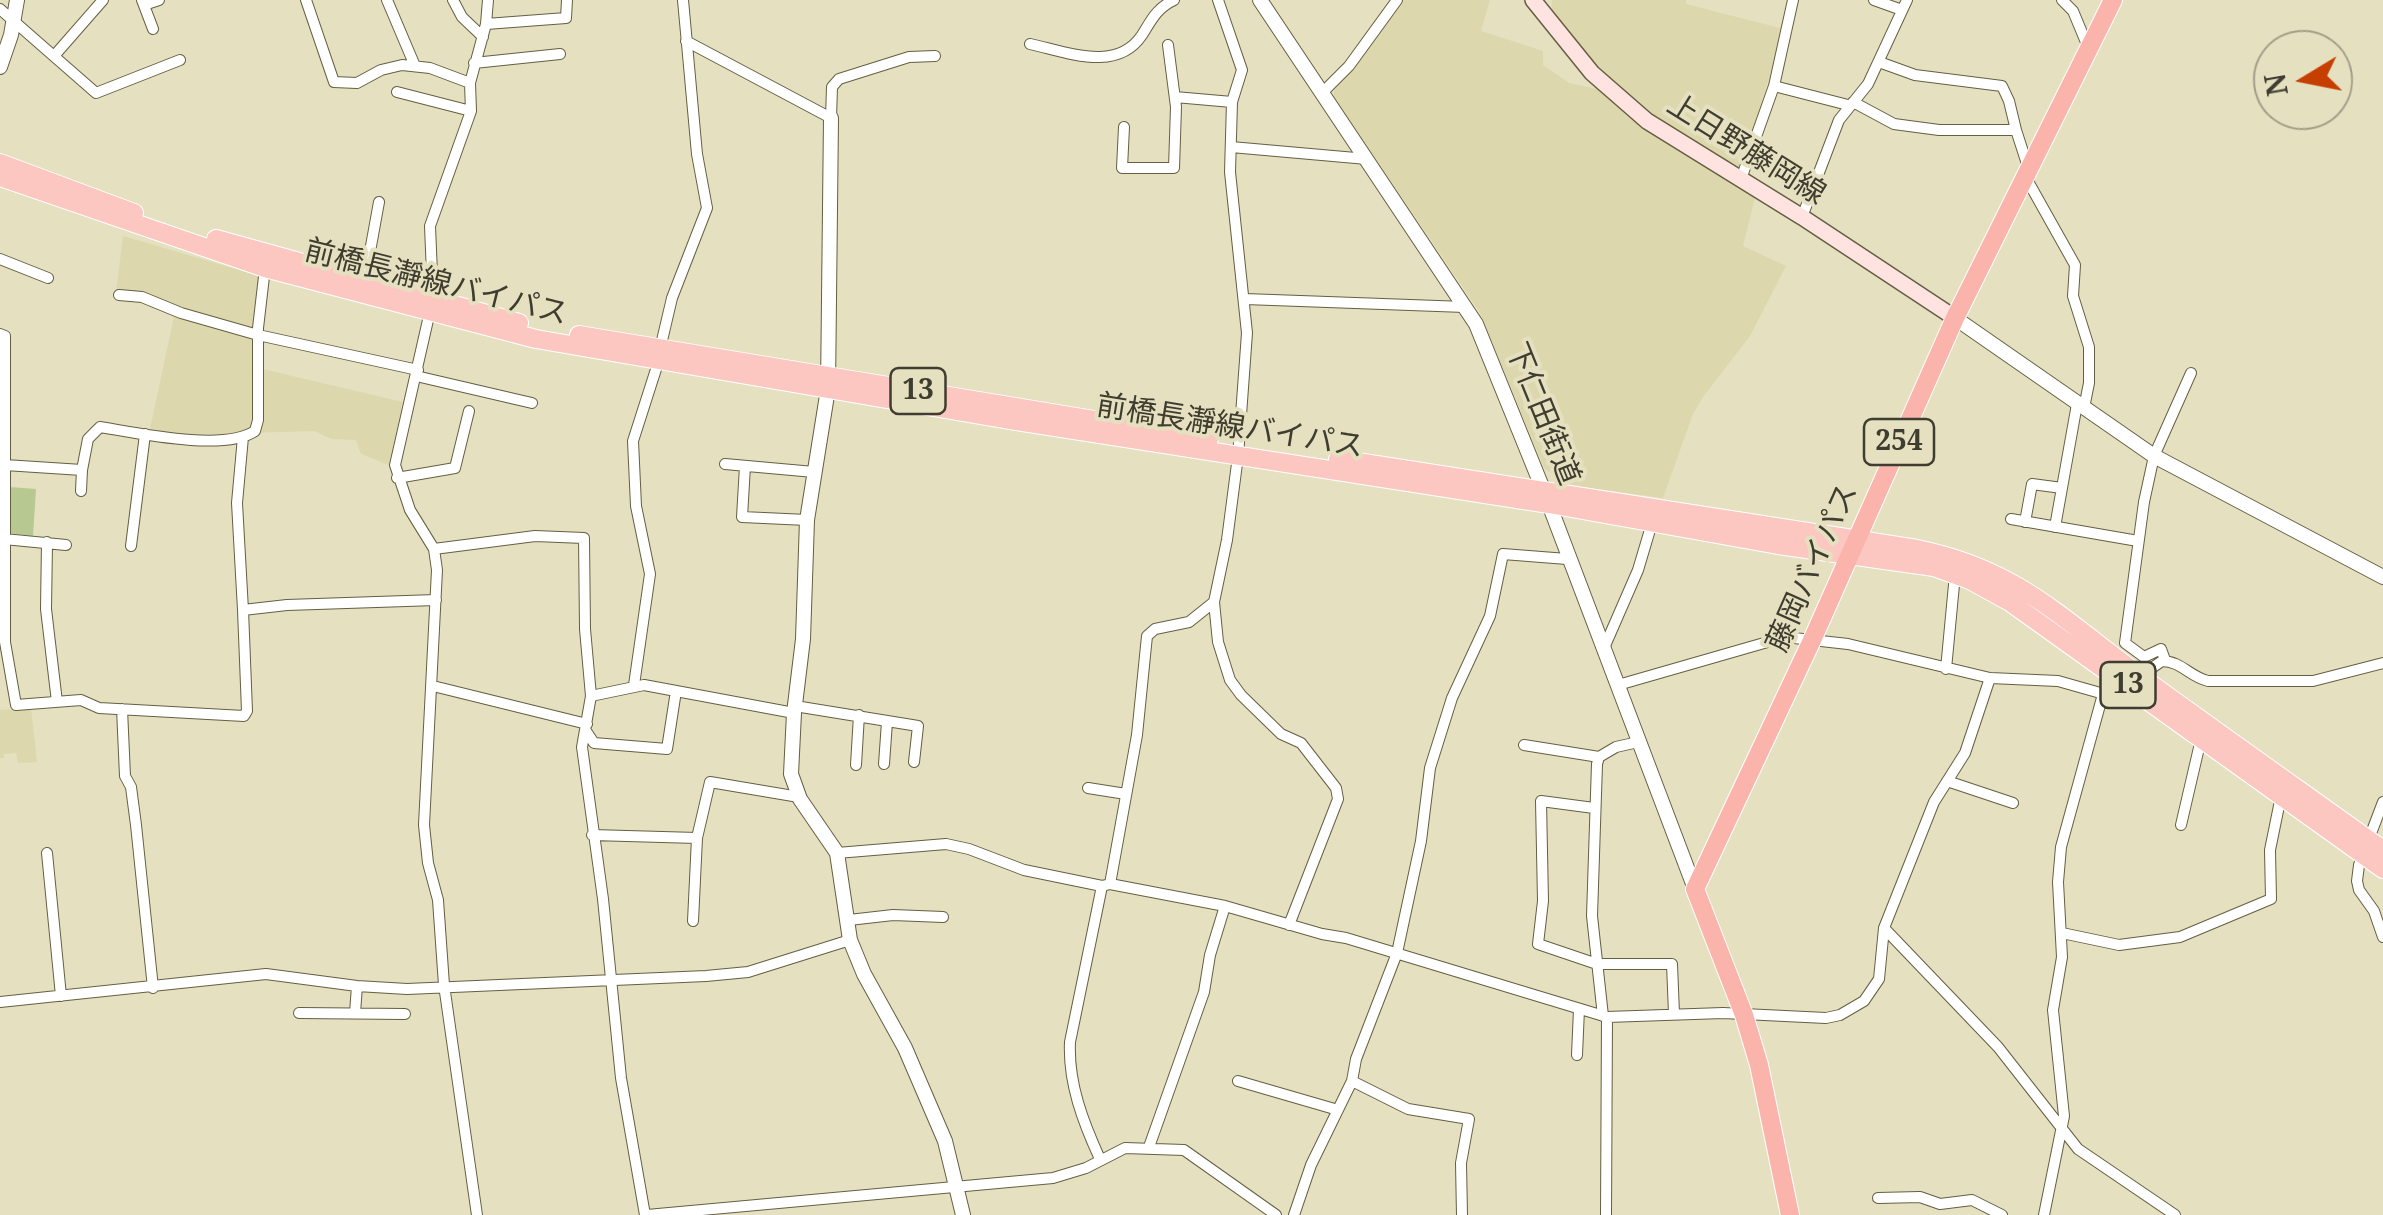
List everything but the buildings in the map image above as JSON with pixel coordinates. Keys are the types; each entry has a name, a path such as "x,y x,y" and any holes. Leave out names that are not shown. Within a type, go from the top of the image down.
{"highway":[{"name":"藤岡バイパス","path":"1695,889 1813,638 1955,318 2113,0"},
{"path":"1695,889 1744,1016 1769,1101 1790,1215"}],"main road":[{"name":"上日野藤岡線","path":"1540,3 1592,73 1626,106 1955,318"},
{"name":"前橋長瀞線バイパス","path":"0,163 188,231 432,298 536,339 1545,497 1852,548 1934,567 1999,594 2133,680 2372,848 2383,869"},
{"name":"前橋長瀞線バイパス","path":"0,177 265,268 432,298"},
{"name":"前橋長瀞線バイパス","path":"1545,497 1652,523 1852,548 1938,553 2008,579 2201,738 2281,796 2372,848"}],"street":[{"path":"0,67 17,0"},
{"path":"54,56 103,0"},
{"path":"152,29 143,2 159,0"},
{"path":"306,0 334,82 357,83 381,70 402,65 430,68 470,83"},
{"path":"386,0 416,66"},
{"path":"452,0 462,17 483,37"},
{"path":"477,1215 444,986 438,900 428,863 424,825 433,686 434,550 410,510 395,464 432,298 430,226 471,110 470,83 486,24 488,0"},
{"path":"486,24 566,18 567,0"},
{"path":"634,685 650,574 636,506 633,441 672,298 707,208 697,154 683,0"},
{"path":"1147,0 1158,10"},
{"path":"1030,44 1095,57 1120,56 1133,48 1158,10 1174,0"},
{"path":"1218,0 1242,70 1232,102 1232,189 1247,332 1238,450 1227,540 1214,602 1218,642 1230,680 1260,717 1281,734 1301,743 1336,788 1338,800 1290,925"},
{"name":"下仁田街道","path":"1260,0 1465,307 1489,354 1695,889"},
{"path":"1322,93 1348,66 1397,0"},
{"path":"1741,179 1774,86 1792,2 1778,0"},
{"path":"1802,216 1829,144 1879,62 1904,5 1874,0"},
{"path":"2062,0 2073,11 2088,48"},
{"path":"0,9 96,93 180,60"},
{"path":"686,41 831,118"},
{"path":"1124,127 1122,168 1174,168 1174,97 1168,45"},
{"path":"474,64 560,54"},
{"path":"935,56 909,57 839,79 832,88 828,382 807,520 803,639 791,774 799,797 837,853 850,940 905,1048 938,1125 962,1215"},
{"path":"1879,62 1915,75 2002,86 2027,172 2075,266 2074,296 2089,347 2089,382 2055,527"},
{"path":"1774,86 1851,103 1894,124 1938,130 2016,130"},
{"path":"397,92 471,110"},
{"path":"1174,97 1232,102"},
{"path":"1232,146 1367,159"},
{"path":"379,202 367,268 432,298"},
{"path":"0,259 48,278"},
{"path":"81,491 88,439 100,426 188,440 243,437 255,431 265,268"},
{"path":"119,295 142,297 181,313 258,335 532,403"},
{"path":"1245,298 1465,307"},
{"path":"1955,318 2154,456 2383,577"},
{"path":"0,334 6,336 2,384 2,642 16,705"},
{"path":"2166,660 2160,649 2144,657 2125,643 2154,456 2191,372"},
{"path":"398,478 455,468 469,411"},
{"path":"131,546 145,434"},
{"path":"0,706 81,700 99,708 244,716 244,610 237,503 243,437"},
{"path":"725,464 814,472"},
{"path":"5,465 82,470"},
{"path":"745,466 742,517 807,520"},
{"path":"2025,522 2032,484 2062,488"},
{"path":"2012,519 2138,541"},
{"path":"1604,649 1638,570 1652,523"},
{"path":"434,550 535,536 584,538 585,629 591,696 582,747 612,981 620,1078 646,1215 1054,1178 1086,1168 1124,1148 1149,1147 1184,1150 1276,1215"},
{"path":"4,539 66,545"},
{"path":"47,542 46,609 57,702"},
{"path":"1294,1215 1311,1165 1352,1081 1356,1058 1397,953 1421,841 1430,768 1452,698 1490,616 1503,554 1568,558"},
{"path":"1946,669 1955,574"},
{"path":"244,610 436,600"},
{"path":"1100,1159 1084,1124 1069,1064 1070,1042 1137,736 1147,636 1155,629 1189,622 1214,602"},
{"path":"1618,685 1785,636 1813,638 1990,678 2058,682 2114,695 2166,660 2208,681 2313,680 2383,663"},
{"path":"837,853 946,844 1024,870 1225,906 1397,953 1605,1017 1674,1014 1826,1018 1848,1012 1868,996 1879,979 1884,928 1934,802 1966,753 1990,678"},
{"path":"591,696 634,685 918,726 914,762"},
{"path":"433,686 586,728 594,743 667,750 676,690"},
{"path":"2044,1215 2064,1116 2052,1010 2062,957 2058,882 2062,848 2103,694"},
{"path":"122,709 125,776 133,806 153,988"},
{"path":"856,765 859,716"},
{"path":"884,764 888,722"},
{"path":"2181,826 2201,738"},
{"path":"1524,745 1598,756 1638,742"},
{"path":"1598,756 1592,916 1605,1017 1606,1215"},
{"path":"1947,781 2014,803"},
{"path":"694,921 698,838 710,782 799,797"},
{"path":"1088,788 1126,794"},
{"path":"2062,933 2120,945 2180,938 2271,899 2270,850 2281,796"},
{"path":"1594,808 1541,801 1543,902 1538,944 1597,964 1672,964 1674,1014"},
{"path":"2383,802 2372,848 2358,865 2358,890 2374,911 2383,937"},
{"path":"592,834 698,838"},
{"path":"47,854 61,996"},
{"path":"1149,1147 1204,992 1225,906"},
{"path":"849,920 943,917"},
{"path":"1884,928 1998,1048 2078,1149 2174,1215"},
{"path":"0,1002 266,974 407,988 748,972 850,940"},
{"path":"355,1014 357,986"},
{"path":"1577,1055 1579,1009"},
{"path":"298,1013 404,1014"},
{"path":"1238,1081 1338,1110"},
{"path":"1352,1081 1408,1109 1469,1119 1461,1163 1462,1215"},
{"path":"1878,1198 1920,1197 1940,1204 1972,1200 2002,1215"}],"shaded area":[{"path":"1402,0 1490,0 1481,31 1543,51 1543,65 1569,83 1597,89 1667,144 1755,198 1743,246 1786,266 1750,336 1693,414 1663,498 1567,485 1544,468 1479,311 1334,97 1334,90"},
{"path":"1552,0 1686,0 1686,4 1784,29 1740,172 1637,107 1551,14"},
{"path":"123,236 260,276 254,367 403,402 389,465 361,454 356,440 332,439 314,431 183,435 150,429 176,307 116,292"},
{"path":"31,708 37,762 18,763 16,753 0,758 0,710"}],"green space":[{"path":"9,487 36,489 33,536 9,533"}]}
